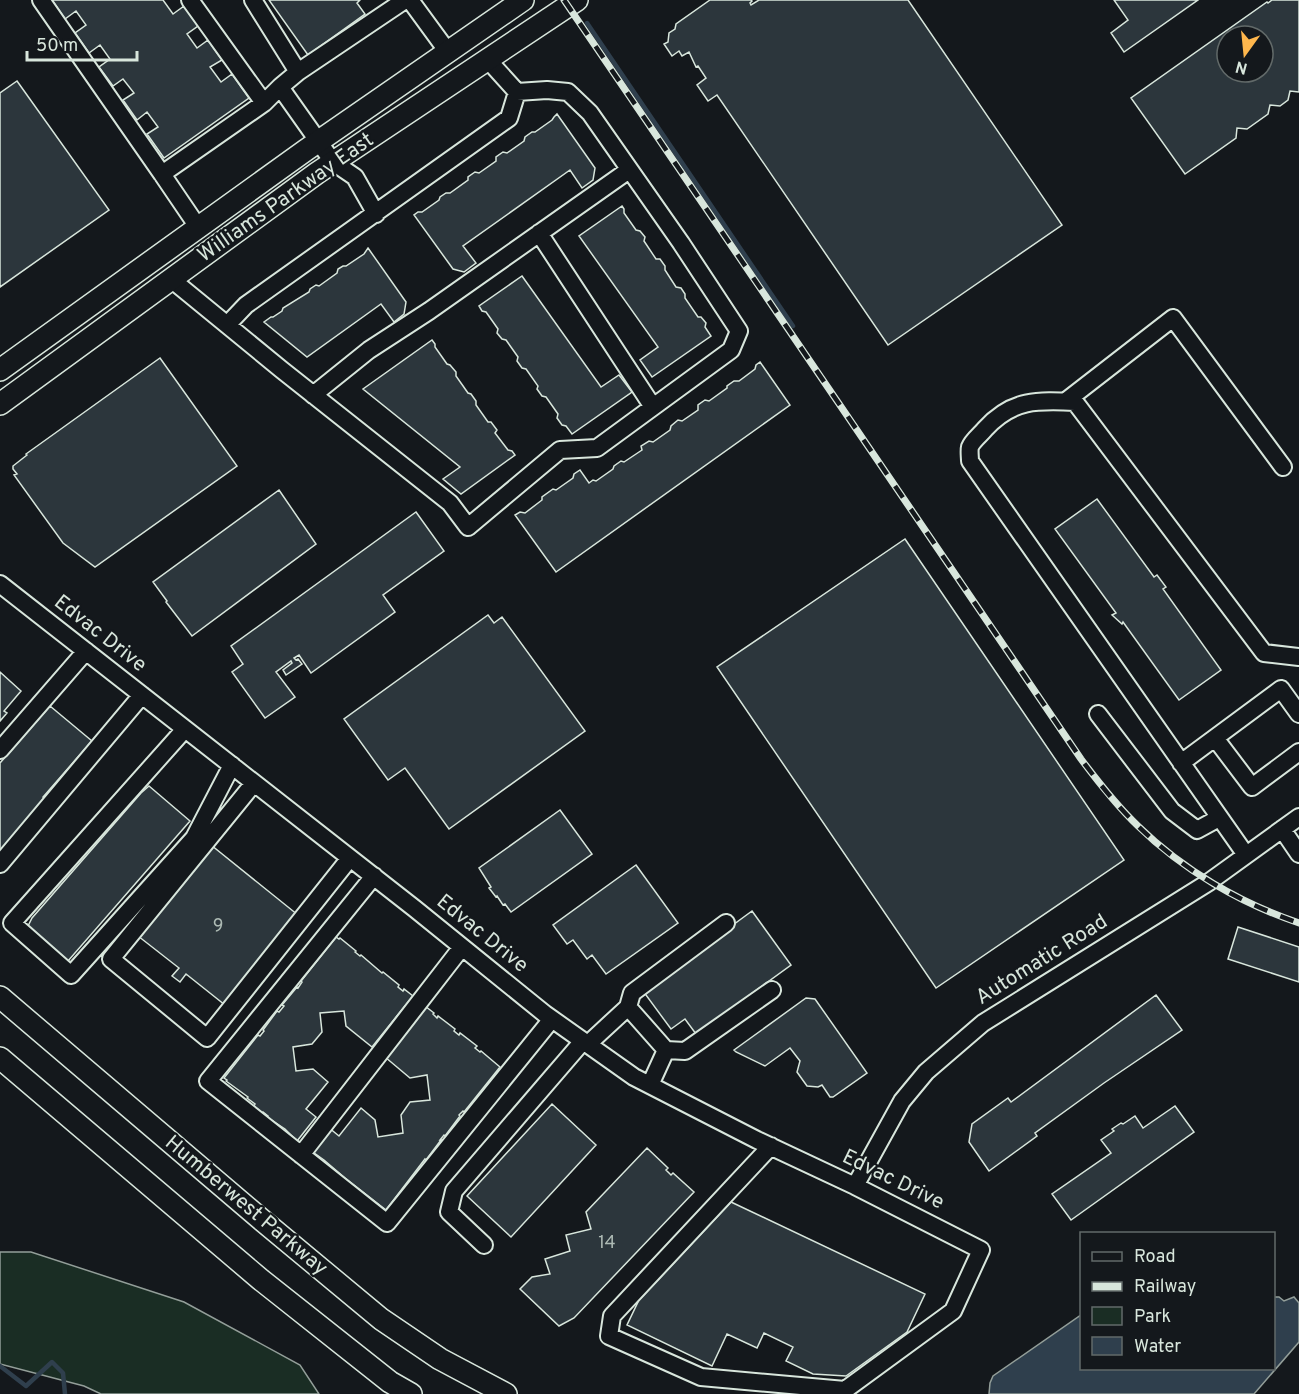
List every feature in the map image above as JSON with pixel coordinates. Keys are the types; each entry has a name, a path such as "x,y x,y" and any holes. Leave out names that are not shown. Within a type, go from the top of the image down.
{"main road":[{"name":"Williams Parkway East","path":"0,370 318,142 523,0"},
{"name":"Williams Parkway East","path":"0,404 333,162 577,0"},
{"name":"Humberwest Parkway","path":"0,997 381,1319 441,1359 506,1394"},
{"path":"0,1058 260,1279 390,1382 411,1394"}],"street":[{"path":"41,0 198,227"},
{"path":"190,0 264,103"},
{"path":"253,0 298,72"},
{"path":"162,174 264,103 298,72 405,0"},
{"path":"410,0 448,52"},
{"path":"488,60 517,92"},
{"path":"280,87 333,162 355,177 376,214"},
{"path":"171,279 313,395 450,502 468,527 560,450 597,448 731,350 739,331 590,113 568,92 547,90 517,92"},
{"path":"227,325 246,304 509,118 517,92"},
{"path":"313,395 369,350 429,311 629,170"},
{"path":"539,234 653,407"},
{"path":"1066,401 1173,318 1283,467"},
{"path":"1246,855 970,461 970,446 996,417 1025,403 1075,402 1264,652 1299,657"},
{"name":"Edvac Drive","path":"0,584 552,1018 634,1077 981,1250 953,1311 845,1390 701,1377 609,1336 612,1316 771,1146"},
{"path":"0,750 86,651"},
{"path":"1181,763 1281,689 1299,714"},
{"path":"0,864 142,695"},
{"path":"1098,714 1172,811 1197,830 1219,818"},
{"path":"185,729 12,923 71,975 194,838 232,765"},
{"path":"1215,738 1252,788 1299,752"},
{"path":"254,783 111,959 207,1038 350,858"},
{"name":"Automatic Road","path":"855,1186 902,1101 926,1072 983,1023 1209,882 1299,817"},
{"path":"1282,829 1299,854"},
{"path":"374,876 208,1081 387,1223 552,1018"},
{"path":"484,1245 449,1212 454,1191 585,1042 628,1007 633,993 726,923"},
{"path":"301,1155 462,947"},
{"path":"628,1007 666,1050 685,1051 772,990"},
{"path":"650,1085 666,1050"}],"green space":[{"path":"0,1252 31,1252 184,1302 300,1365 319,1394 101,1394 84,1386 0,1364"}],"water":[{"path":"1275,1297 1284,1301 1294,1297 1299,1303 1299,1342 1275,1370"},
{"path":"1080,1316 1080,1370 1275,1370 1254,1394 989,1394 993,1376"}],"building":[{"path":"52,0 163,0 173,14 184,6 198,26 187,34 197,48 208,40 222,60 210,67 221,82 232,74 249,98 164,158 147,134 158,127 147,112 137,120 123,100 134,93 123,79 113,86 99,67 110,59 100,45 89,53 75,33 86,25 76,11 65,19"},
{"path":"269,0 360,0 357,3 365,14 308,55"},
{"path":"710,0 751,0 751,5 759,0 908,0 1062,225 888,345 717,95 708,101 697,85 706,78 698,66 696,67 689,52 682,56 679,51 672,56 664,44 668,42 669,33 675,29 676,24"},
{"path":"1114,0 1198,0 1124,52 1111,33 1128,20"},
{"path":"1299,0 1299,92 1290,91 1288,100 1280,106 1270,105 1268,114 1247,129 1237,128 1236,138 1185,174 1131,98 1215,39 1215,84 1275,84 1275,24 1236,24 1267,2"},
{"path":"17,81 109,210 0,287 0,93"},
{"path":"557,114 595,168 593,180 582,188 570,170 463,246 476,263 464,272 453,269 414,215 422,212 446,193 450,193 475,172 479,173 496,161 496,157 503,152 507,153"},
{"path":"622,206 636,230 645,237 644,241 656,259 660,259 665,266 665,270 676,287 681,288 698,317 706,323 705,327 711,336 652,377 640,360 658,347 579,236"},
{"path":"368,248 406,302 404,314 394,322 381,304 307,357 264,322 316,285 319,286 337,273 338,269 364,254"},
{"path":"522,276 601,387 619,375 632,392 572,434 566,426 562,425 557,418 558,414 546,397 542,396 526,369 522,368 517,361 518,357 506,340 497,333 498,329 479,306"},
{"path":"432,340 447,364 456,372 456,376 476,401 476,405 488,422 491,422 497,430 495,433 508,450 515,455 461,494 443,479 460,467 363,389"},
{"path":"160,358 237,466 95,567 63,543 14,475 17,474 13,466 26,454"},
{"path":"760,362 790,405 556,572 515,515 520,512 525,513 542,500 542,497 573,478 574,474 580,470 589,483 596,481 621,461 624,462 642,450 641,446 649,441 653,442 670,430 678,420 682,421 698,410 698,405 705,400 709,401 734,381 739,381 755,369"},
{"path":"279,490 316,544 192,636 153,582"},
{"path":"1097,499 1154,577 1157,575 1166,587 1163,589 1221,670 1179,700 1123,622 1122,624 1112,615 1116,613 1055,529"},
{"path":"416,512 444,551 383,595 395,612 311,673 299,655 294,658 302,664 286,675 283,670 292,663 291,661 276,672 295,697 265,718 232,672 243,664 231,646"},
{"path":"905,539 1124,860 936,988 717,667"},
{"path":"488,615 494,623 502,617 585,731 449,829 405,768 388,780 344,719"},
{"path":"0,672 21,691 4,711 7,713 0,721"},
{"path":"50,706 92,741 43,797 46,799 0,852 0,763"},
{"path":"149,786 190,821 68,961 28,926 32,918"},
{"path":"560,810 592,854 511,912 489,888 491,887 479,868"},
{"path":"211,845 298,915 225,1005 186,974 180,982 172,976 179,968 138,936"},
{"path":"636,865 678,923 606,974 592,955 587,959 573,940 567,944 553,925"},
{"path":"752,911 791,965 696,1034 685,1019 671,1029 643,991"},
{"path":"1238,927 1299,947 1299,982 1228,959"},
{"path":"336,937 383,972 403,991 404,989 413,996 372,1047 346,1026 344,1011 320,1013 322,1032 312,1044 293,1047 296,1071 313,1069 328,1082 306,1109 316,1117 297,1141 224,1078 258,1035 260,1036 264,1031 277,1011 279,1012 284,1006 282,1005 298,988"},
{"path":"1156,995 1182,1030 1035,1133 1037,1136 989,1171 969,1142 972,1124 1008,1098 1011,1102"},
{"path":"806,998 815,999 867,1073 833,1097 830,1097 822,1085 807,1086 797,1072 800,1061 790,1048 765,1066 734,1050"},
{"path":"425,1006 500,1067 464,1112 459,1115 386,1210 310,1150 328,1127 339,1136 361,1108 375,1120 378,1137 403,1133 401,1115 410,1102 430,1100 427,1075 410,1078 385,1057"},
{"path":"552,1104 596,1145 511,1237 467,1196"},
{"path":"1175,1106 1194,1132 1071,1220 1052,1194 1111,1153 1101,1140 1114,1131 1112,1129 1135,1116 1143,1128"},
{"path":"647,1148 668,1168 666,1170 671,1175 673,1173 694,1192 574,1318 559,1326 520,1289 532,1277 550,1274 545,1259 570,1251 566,1235 591,1229 586,1212"},
{"path":"731,1202 925,1294 907,1332 846,1376 813,1374 786,1361 793,1347 764,1333 757,1348 727,1334 712,1366 627,1325 639,1300"}],"waterway":[{"path":"587,23 793,326"},
{"path":"0,1366 26,1386 52,1362 63,1373 65,1394"}],"railway":[{"path":"564,0 1081,759 1101,785 1155,842 1193,871 1255,906 1299,923"}]}
